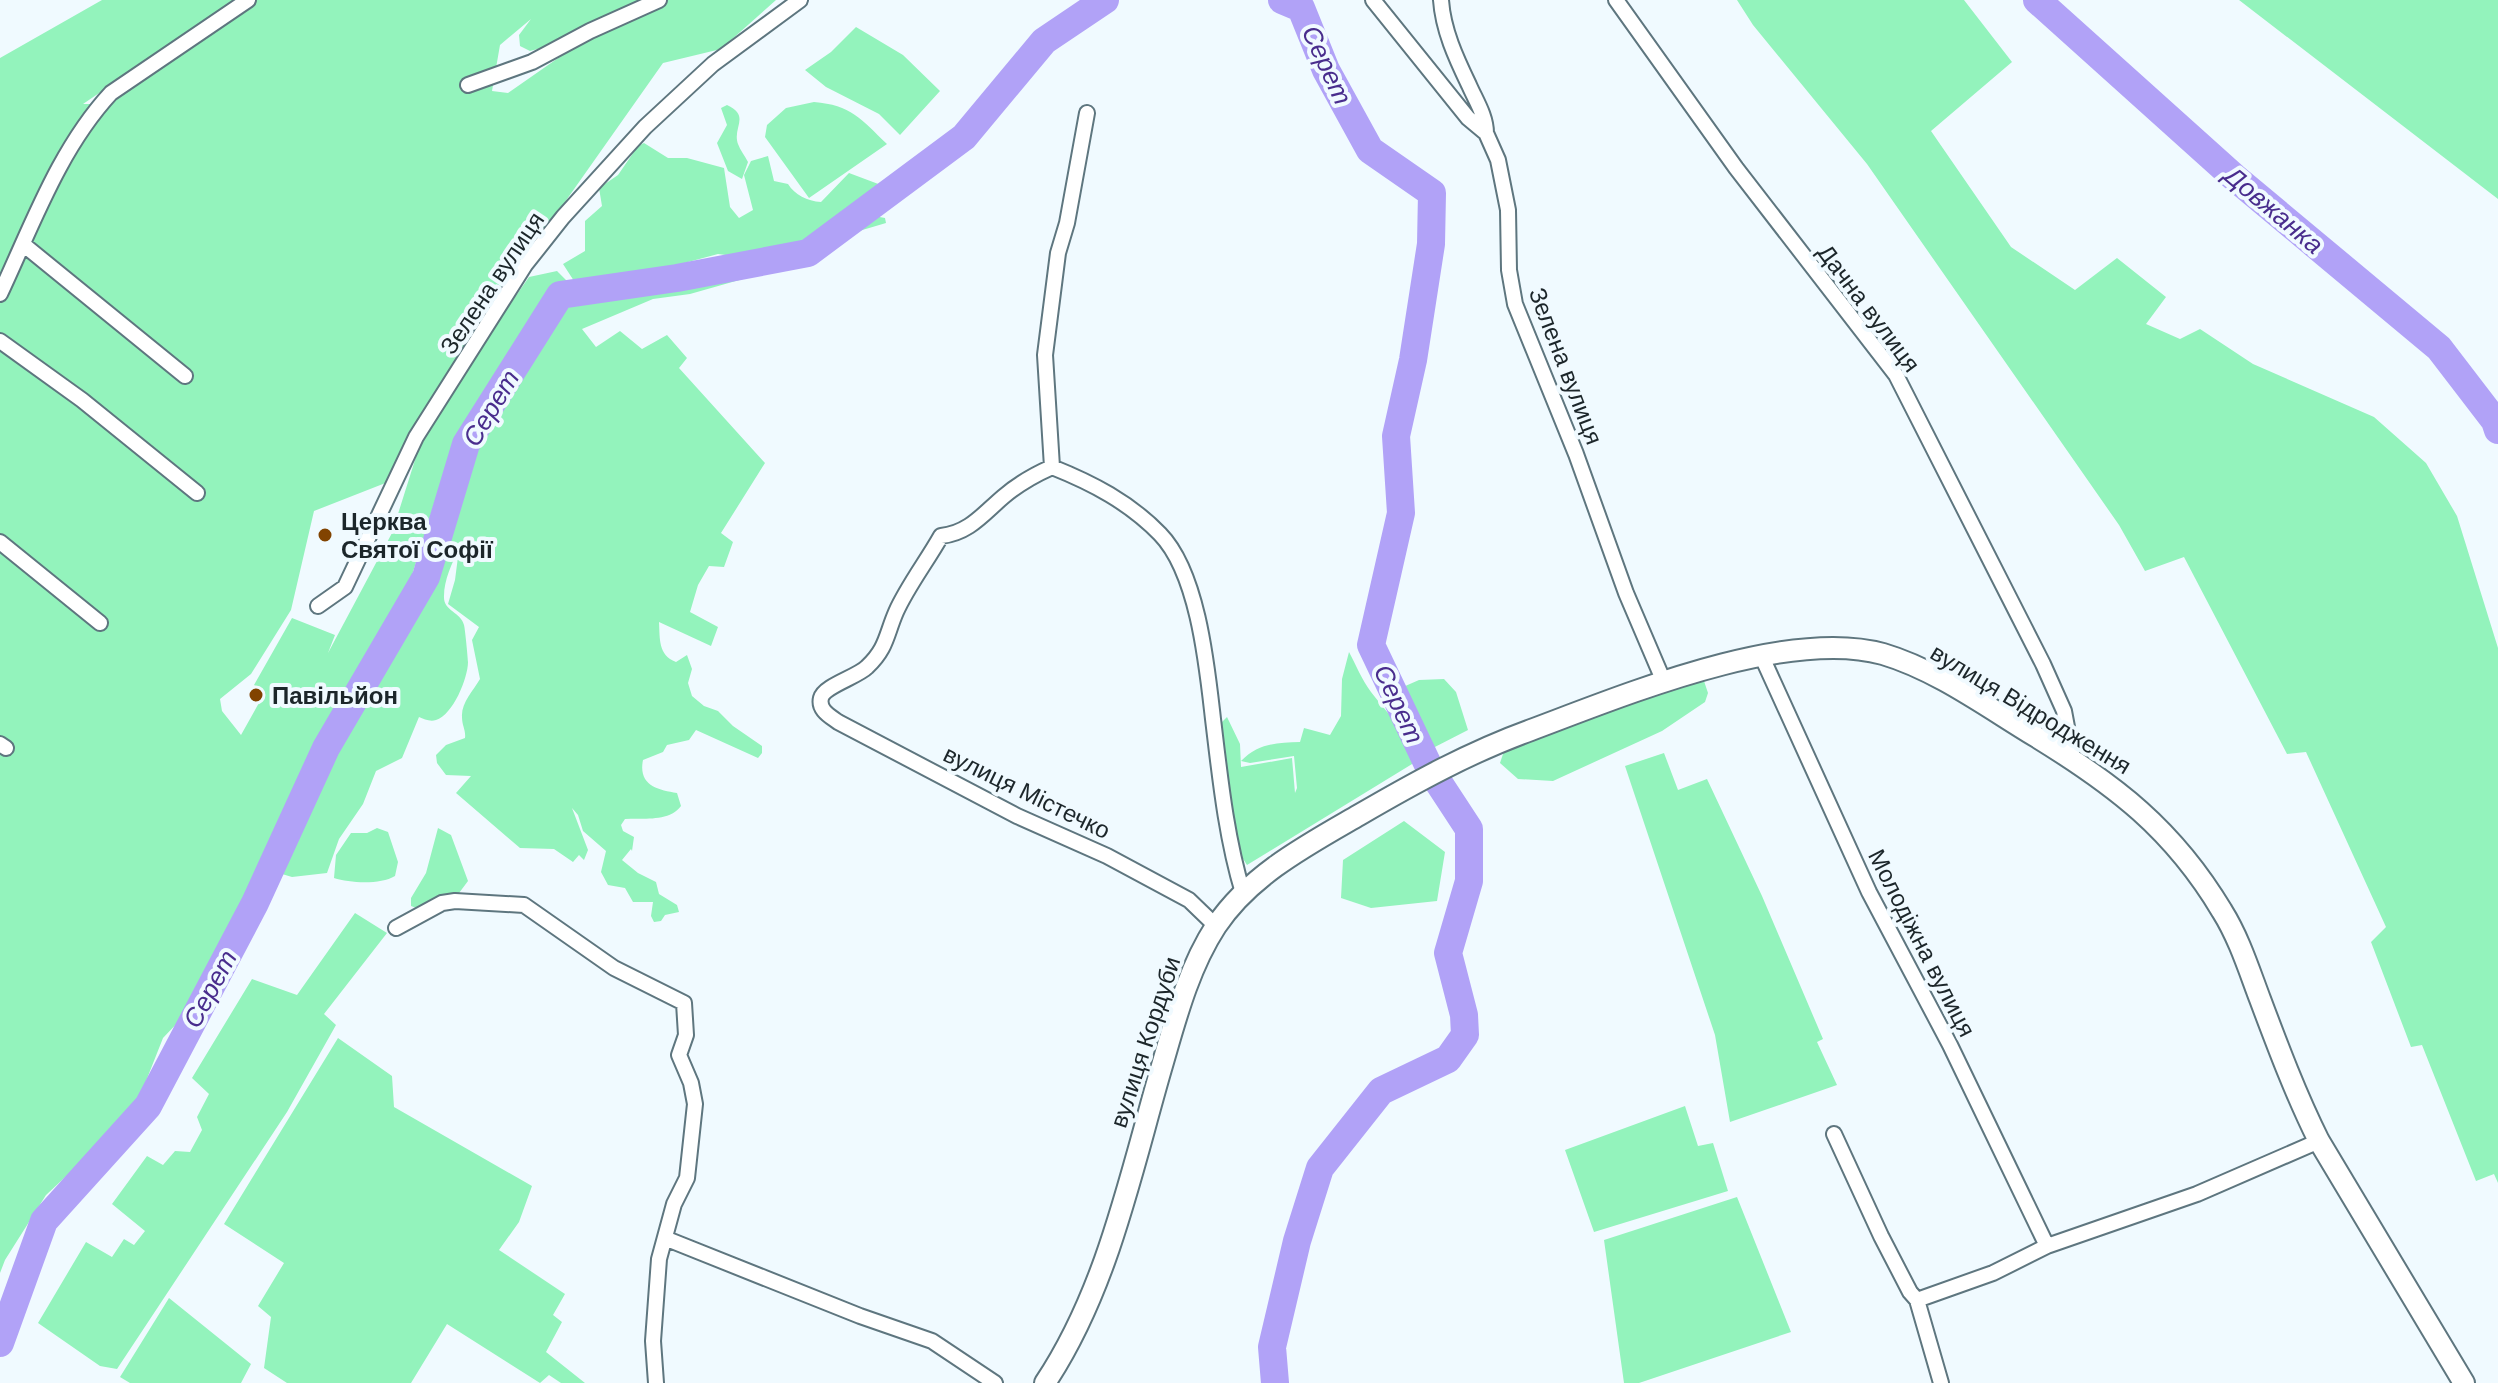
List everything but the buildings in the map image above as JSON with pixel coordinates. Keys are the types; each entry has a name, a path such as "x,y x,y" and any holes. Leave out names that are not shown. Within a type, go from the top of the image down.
{"street":[{"path":"0,294 60,167 101,104 111,93 248,0"},
{"path":"468,85 532,62 590,31 659,0"},
{"name":"Зелена вулиця","path":"318,606 345,587 416,437 525,265 544,241 657,117 713,64 800,0"},
{"name":"Зелена вулиця","path":"1373,0 1468,118 1486,133 1498,160 1508,210 1509,270 1515,304 1576,454 1626,593 1664,682"},
{"path":"1441,0 1442,19 1458,63 1486,122 1486,133"},
{"name":"Дачна вулиця","path":"1616,0 1736,168 1896,375 2043,664 2064,711 2073,759"},
{"path":"1087,113 1067,223 1058,253 1045,355 1052,467 1087,481 1123,502 1161,535 1176,557 1194,605 1206,652 1232,857 1243,893"},
{"path":"24,245 185,376"},
{"path":"0,341 82,400 197,493"},
{"name":"вулиця Містечко","path":"1052,467 1031,476 973,525 953,535 941,536 896,613 890,634 879,653 865,669 825,691 820,700 822,708 838,722 1017,816 1107,856 1189,900 1216,926"},
{"path":"0,542 100,623"},
{"name":"вулиця Відродження","path":"1395,794 1485,747 1712,667 1762,657 1844,648 1882,654 1928,673 2073,759 2120,793 2162,829 2197,871 2226,917 2299,1101 2319,1141 2464,1383"},
{"name":"Молодіжна вулиця","path":"1762,657 1869,892 1950,1045 2047,1246"},
{"name":"вулиця Кордуби","path":"1045,1383 1095,1290 1176,1019 1195,965 1216,926 1243,893 1298,851 1395,794"},
{"path":"396,928 442,903 524,905 614,968 684,1003 686,1035 679,1055 691,1083 695,1104 687,1178 674,1204 667,1239 659,1259 653,1341 656,1383"},
{"path":"1834,1134 1881,1236 1917,1300 1941,1383"},
{"path":"1917,1300 1993,1273 2047,1246 2197,1194 2319,1141"},
{"path":"667,1239 860,1316 932,1341 995,1383"}],"green space":[{"path":"102,0 236,0 83,104 91,104 239,0 647,0 553,45 530,51 520,46 519,35 531,19 500,45 492,91 508,93 617,17 657,0 776,0 721,49 663,63 481,321 388,482 314,511 291,610 251,674 220,699 222,711 241,735 265,692 254,685 292,618 335,635 328,653 392,533 426,425 529,277 557,271 567,281 543,301 535,330 454,439 396,627 373,649 333,733 297,782 201,998 163,1038 133,1114 46,1195 0,1273 0,58"},
{"path":"1737,0 1964,0 2012,62 1931,131 2011,247 2075,290 2117,258 2166,297 2146,324 2180,339 2200,329 2253,364 2374,417 2426,463 2457,516 2498,648 2498,1183 2494,1174 2476,1181 2422,1045 2411,1047 2371,942 2386,927 2306,752 2287,754 2184,557 2145,571 2119,525 1867,164 1753,25"},
{"path":"2239,0 2498,0 2498,199"},
{"path":"856,27 903,55 940,91 900,135 879,114 826,87 805,70 831,52"},
{"path":"814,102 847,110 887,144 809,198 765,137 767,125 786,108"},
{"path":"727,105 738,113 737,138 748,162 742,179 728,171 717,143 727,125 721,108"},
{"path":"644,143 668,158 687,158 724,168 730,207 739,218 753,210 744,175 751,161 768,156 774,181 788,184 798,194 811,200 821,202 849,173 881,185 882,192 856,219 815,241 733,256 718,254 647,273 574,281 563,264 585,251 585,221 602,206 599,188 618,175 638,146"},
{"path":"869,215 885,218 886,223 859,231 814,259 690,294 653,299 582,329 596,347 620,331 642,349 667,335 687,358 679,368 765,463 721,533 733,542 724,567 709,566 698,585 690,612 718,627 711,646 659,622 661,646 666,655 676,662 687,655 692,669 688,683 692,696 704,706 718,711 733,726 762,746 758,758 696,730 689,740 667,745 663,752 643,760 646,781 656,788 677,793 681,806 663,817 625,819 621,825 623,831 634,837 632,851 622,860 656,882 659,894 677,905 679,912 665,915 661,921 654,922 651,916 653,902 633,902 625,888 608,885 601,872 606,851 583,831 572,808 588,850 584,860 579,855 573,862 554,849 520,848 456,793 471,776 446,775 437,763 436,755 446,745 465,738 463,707 480,679 472,640 479,627 448,604 459,549 447,578 444,596 446,605 459,617 464,627 468,662 458,695 442,717 432,721 419,717 402,758 376,771 363,804 339,839 327,873 292,877 282,874 275,852 279,842 290,834 293,821 307,813 307,803 335,734 368,685 389,643 403,626 406,612 417,600 438,554 431,536 470,435 547,317 565,304 606,289 698,274 742,261 810,248"},
{"path":"1349,652 1368,687 1403,733 1417,761 1247,865 1240,854 1219,725 1227,717 1240,744 1241,767 1292,758 1295,793 1294,756 1250,763 1241,761 1261,747 1300,742 1304,728 1330,735 1341,716 1342,679"},
{"path":"1684,672 1704,681 1708,693 1705,702 1662,731 1553,781 1518,779 1500,763 1506,745"},
{"path":"1444,679 1456,692 1468,730 1429,750 1412,724 1403,687 1419,680"},
{"path":"1664,753 1678,790 1707,779 1762,896 1823,1039 1817,1042 1837,1085 1730,1122 1715,1035 1625,766"},
{"path":"1404,821 1445,852 1437,901 1371,908 1341,898 1343,860"},
{"path":"377,828 388,832 398,862 395,876 365,882 334,878 336,855 351,833 367,833"},
{"path":"438,828 451,835 468,881 459,893 416,908 411,906 411,898 426,873"},
{"path":"355,913 387,933 324,1014 336,1025 287,1112 117,1369 100,1366 38,1323 86,1242 112,1257 124,1239 134,1245 145,1231 112,1204 147,1156 163,1165 175,1151 190,1152 202,1130 197,1117 209,1094 192,1078 252,979 297,995"},
{"path":"338,1038 392,1076 394,1107 532,1186 519,1222 499,1250 565,1294 553,1315 562,1322 546,1352 585,1383 561,1383 549,1375 540,1383 447,1324 411,1383 287,1383 264,1368 271,1317 258,1306 284,1263 224,1224"},
{"path":"1685,1106 1698,1146 1713,1143 1728,1191 1594,1232 1565,1150"},
{"path":"1737,1197 1791,1332 1639,1383 1624,1383 1604,1240"},
{"path":"169,1298 251,1364 241,1383 130,1383 120,1377"}],"waterway":[{"name":"Серет","path":"0,1343 44,1221 148,1106 255,903 326,748 426,577 466,444 560,295 677,278 808,253 964,137 1044,41 1105,0"},
{"name":"Серет","path":"1275,1383 1272,1347 1297,1241 1320,1168 1381,1091 1448,1059 1465,1035 1464,1015 1448,953 1469,881 1469,829 1431,771 1371,645 1401,513 1396,436 1413,360 1431,244 1432,193 1370,150 1326,70 1301,8 1282,0"},
{"name":"Довжанка","path":"2037,0 2234,177 2439,348 2495,421 2498,430"}],"place":[{"name":"Церква Святої Софії","path":"325,535"},
{"name":"Павільйон","path":"256,695"}]}
